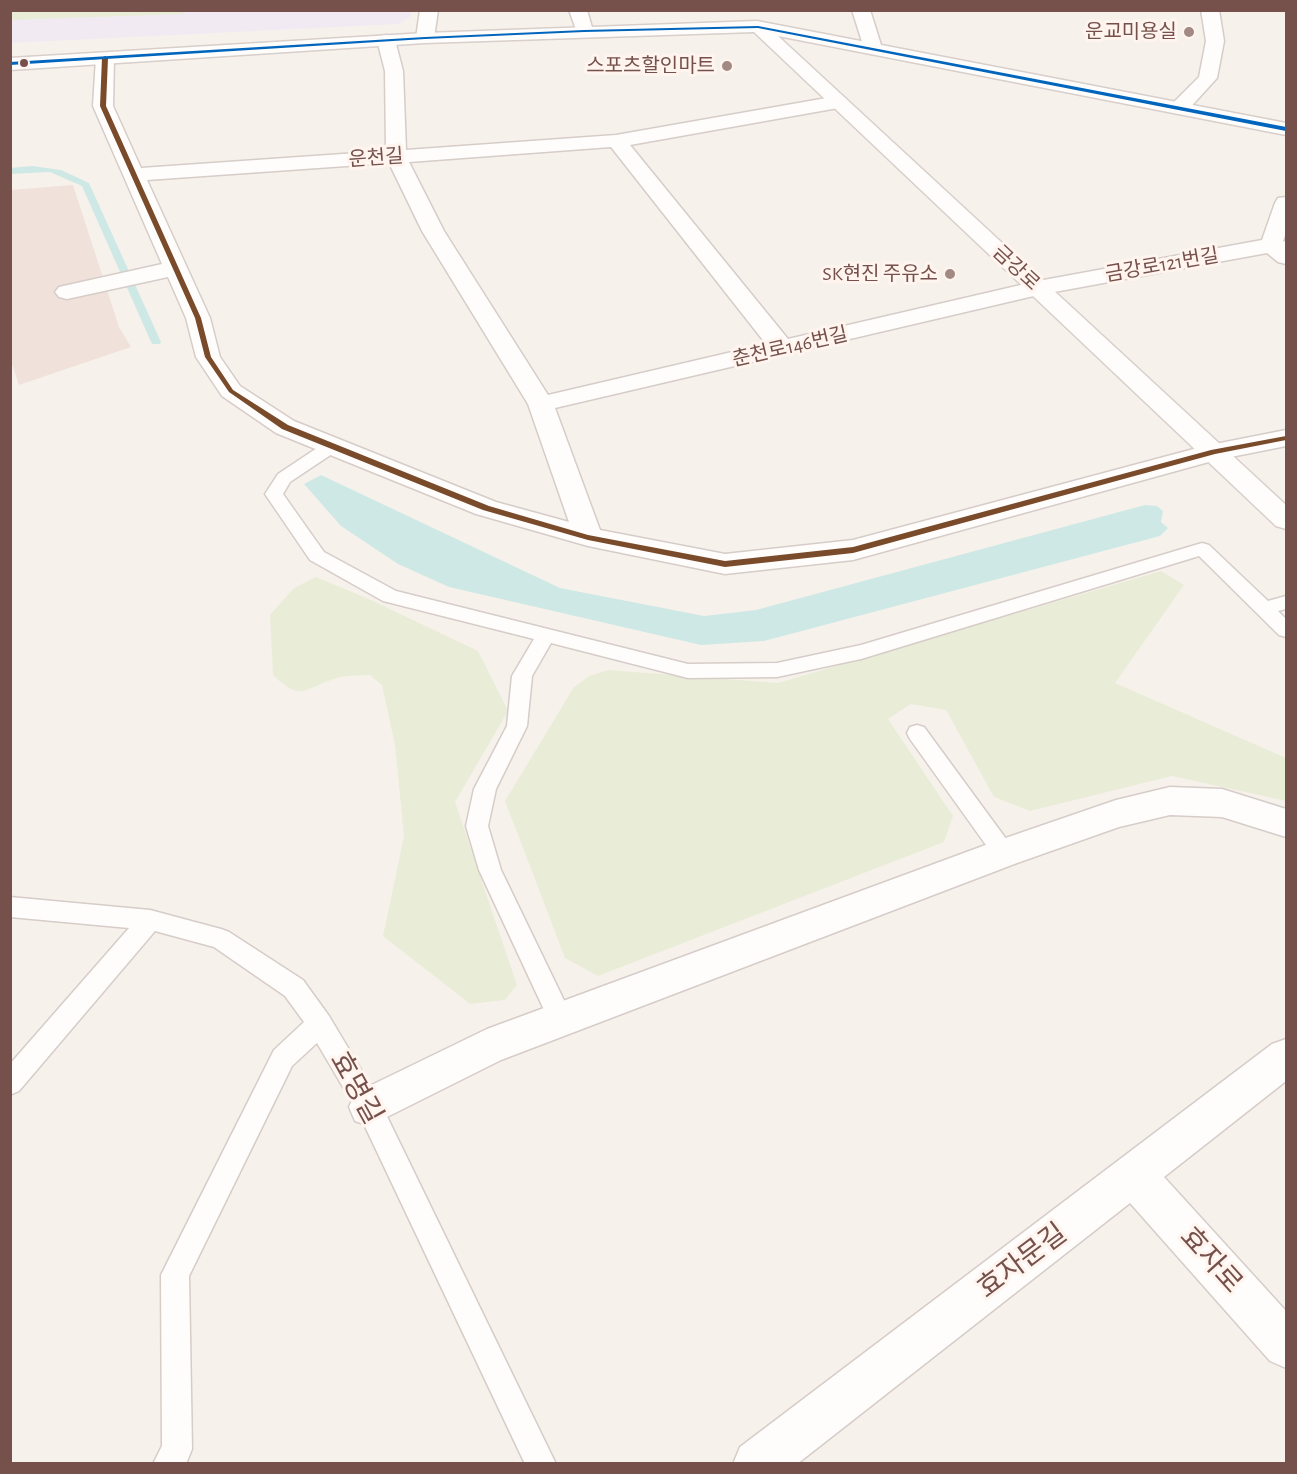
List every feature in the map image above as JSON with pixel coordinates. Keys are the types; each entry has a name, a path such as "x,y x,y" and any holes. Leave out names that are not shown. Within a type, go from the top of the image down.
{"street":[{"path":"425,38 429,10"},
{"path":"578,10 584,31"},
{"path":"614,30 685,10"},
{"path":"861,10 873,48"},
{"path":"1179,108 1208,78 1215,41 1210,10"},
{"path":"10,64 386,40 614,30 755,19 873,48 1287,129"},
{"name":"금강로","path":"755,19 838,102 1287,520"},
{"path":"386,40 393,71 396,157 433,231 541,404 588,537"},
{"path":"105,58 104,106 198,318 208,357 231,390 285,427 486,508 588,537 725,564 853,550 1214,452 1287,438"},
{"name":"운천길","path":"135,175 616,141 838,102"},
{"path":"616,141 783,349"},
{"path":"1281,250 1287,202"},
{"name":"금강로121번길","path":"1038,288 1281,250"},
{"path":"67,292 176,268"},
{"name":"춘천로146번길","path":"541,404 1038,288"},
{"path":"369,1107 487,1047 1004,853 1116,814 1170,801 1222,803 1287,823"},
{"name":"효자문길","path":"757,1464 1287,1058"},
{"name":"효자로","path":"1135,1176 1287,1345"}],"lane":[{"path":"332,446 284,478 274,494 317,556 390,596 688,671 777,670 861,652 1202,549 1287,630"},
{"path":"1264,609 1287,602"},
{"path":"546,635 522,676 518,726 485,789 477,826 490,870 561,1019"},
{"path":"917,733 1004,853"},
{"name":"효명길","path":"10,907 150,920 221,939 294,988 320,1024 369,1107 541,1464"},
{"path":"10,1083 150,920"},
{"path":"168,1464 177,1449 175,1275 283,1058 320,1024"}],"shaded area":[{"path":"10,11 411,11 410,17 399,24 11,43"},
{"path":"73,185 119,327 131,347 19,385 10,358 10,190"}],"green space":[{"path":"10,11 184,11 183,14 11,20"},
{"path":"1161,571 1184,585 1115,683 1286,758 1286,801 1172,776 1030,811 994,797 946,710 911,704 888,719 953,816 944,842 598,976 565,958 505,801 574,687 589,676 608,670 778,683"},
{"path":"316,577 371,600 478,651 508,711 455,802 517,985 505,1000 470,1004 383,936 404,836 395,745 382,685 370,675 349,676 337,678 304,691 297,691 283,684 273,675 270,615 294,588"}],"water":[{"path":"321,475 560,588 704,616 756,610 1145,505 1157,506 1163,511 1161,522 1168,528 1160,536 764,641 701,645 449,587 398,564 341,526 304,484"}],"waterway":[{"path":"10,171 50,170 86,185 156,342"}],"transit line":[{"path":"10,64 425,38 758,27 1286,129"},
{"path":"105,58 103,106 198,318 208,357 231,391 285,427 486,508 588,537 725,564 853,550 1214,452 1286,438"}],"place":[{"name":"운교미용실","path":"1189,32"},
{"name":"스포츠할인마트","path":"727,66"},
{"name":"SK현진 주유소","path":"950,274"}]}
